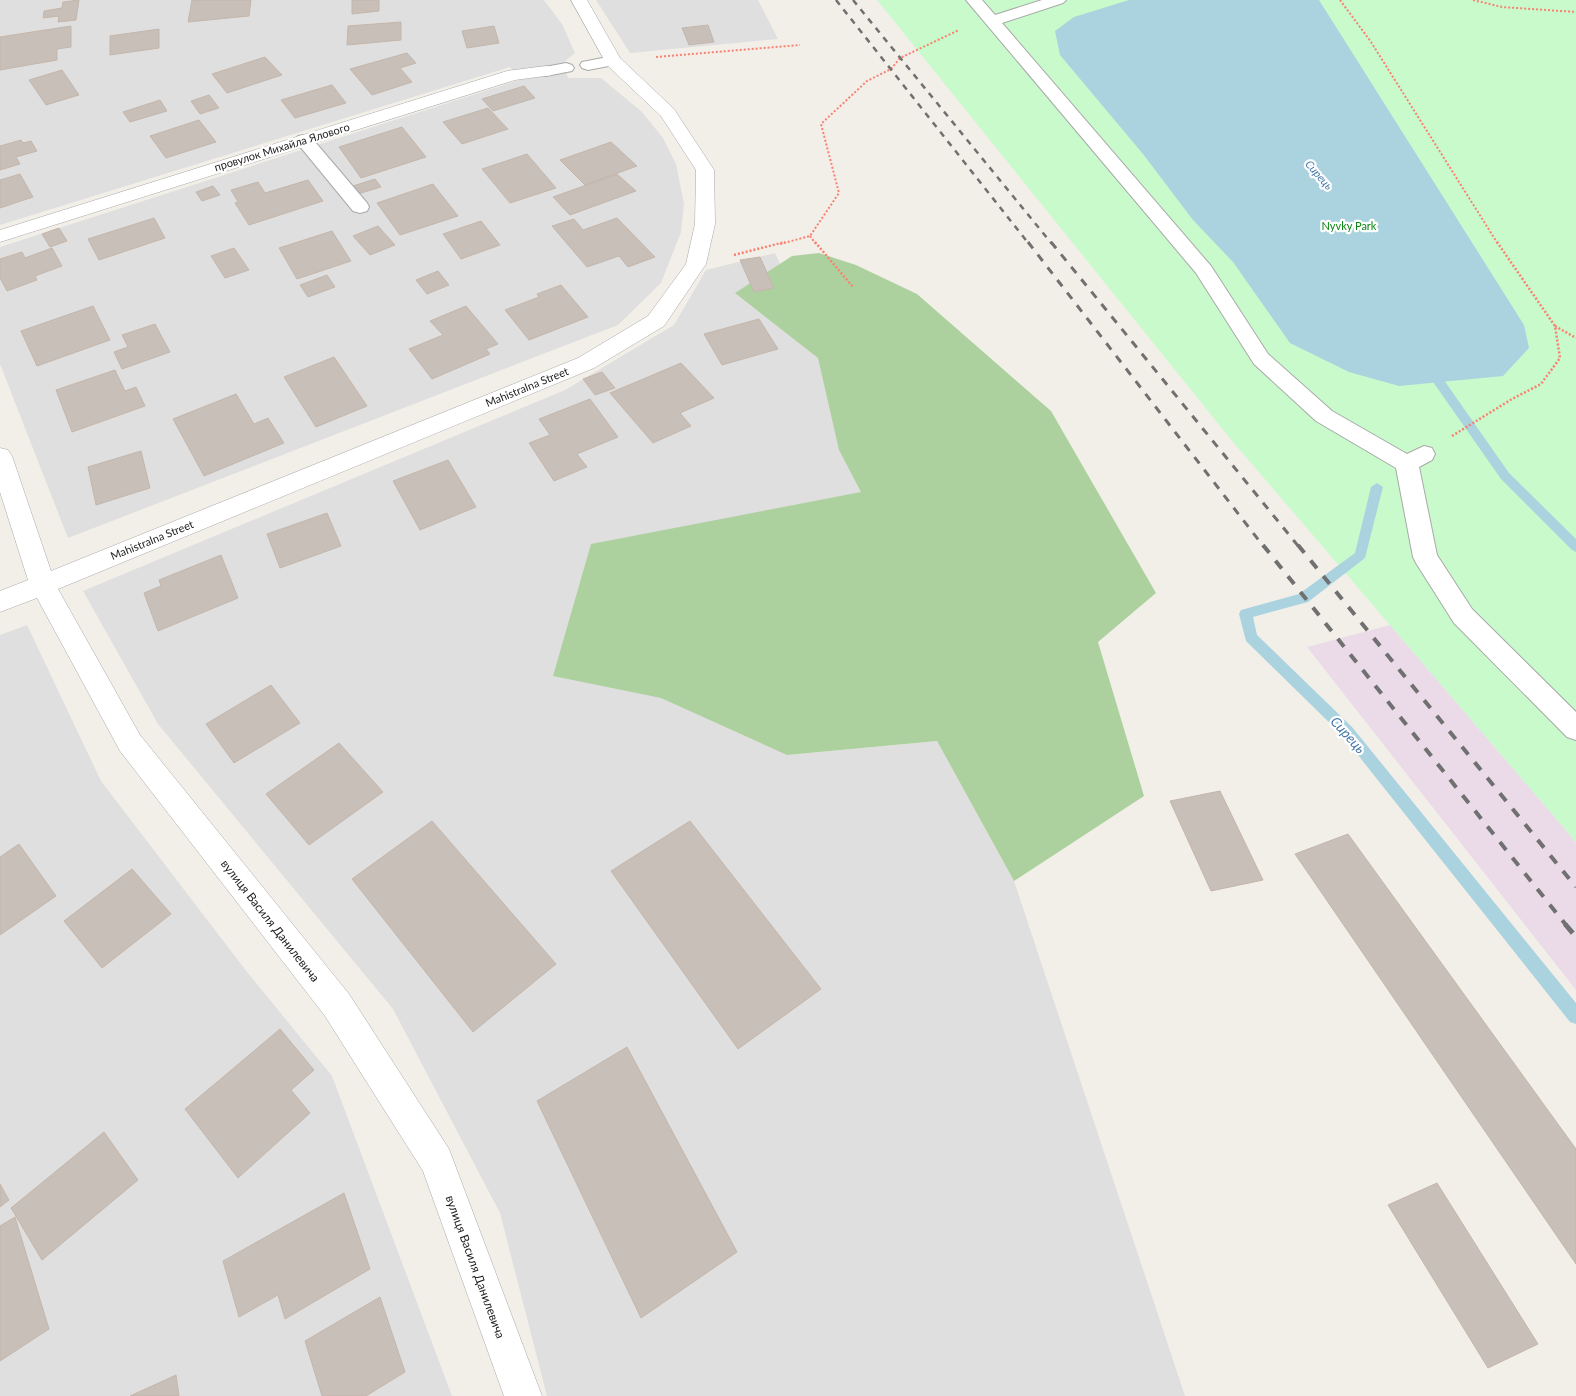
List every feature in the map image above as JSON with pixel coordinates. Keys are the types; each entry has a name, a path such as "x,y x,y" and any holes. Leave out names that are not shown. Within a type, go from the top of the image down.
{"street":[{"name":"Mahistralna Street","path":"0,602 586,363 656,321 696,264 704,224 705,170 668,113 613,61 579,0"},
{"name":"провулок Михайла Ялового","path":"0,236 513,75 546,71"},
{"name":"вулиця Василя Данилевича","path":"0,456 43,585 130,743 336,1005 437,1161 523,1396"}],"lane":[{"path":"974,0 1146,199 1204,270 1261,359 1324,416 1415,459 1425,557 1463,616 1576,728"},
{"path":"993,21 1058,0"},
{"path":"588,65 613,61"},
{"name":"провулок Михайла Ялового","path":"546,71 566,68"},
{"path":"304,140 360,207"}],"path":[{"path":"1340,0 1371,42 1512,266 1555,326 1576,338"},
{"path":"1473,0 1502,7 1576,12"},
{"path":"696,264 810,236 839,193 821,124 867,81 891,69 900,58 976,22 993,21"},
{"path":"613,61 800,45"},
{"path":"810,236 852,287"},
{"path":"1484,416 1541,384 1560,358 1555,326"}],"shaded area":[{"path":"0,0 544,0 562,24 575,53 563,63 568,78 601,78 642,112 663,138 676,164 684,204 681,232 661,283 618,325 68,538 0,364 0,247 519,80 510,67 0,225"},
{"path":"596,0 758,0 778,39 630,53"},
{"path":"775,253 890,495 787,755 937,741 1014,881 1185,1396 547,1396 500,1213 393,1009 158,724 83,591 565,390 674,325 706,270"},
{"path":"27,625 101,781 247,972 332,1076 452,1396 0,1396 0,635"},
{"path":"1390,625 1576,842 1576,990 1307,647"}],"green space":[{"name":"Nyvky Park","path":"877,0 1576,0 1576,842 1233,442"},
{"path":"819,253 856,265 917,294 1051,411 1156,593 1098,642 1144,796 1014,881 937,741 787,755 661,698 553,676 591,544 861,492 839,450 818,358 735,293 792,256"}],"water":[{"path":"1129,0 1319,0 1524,325 1529,348 1503,376 1399,386 1349,372 1290,343 1233,262 1193,220 1143,154 1060,55 1055,31 1074,17"}],"building":[{"path":"79,0 76,20 58,22 59,16 43,18 44,11 62,8 63,2"},
{"path":"192,0 251,0 249,16 188,22"},
{"path":"352,0 379,0 379,11 352,14"},
{"path":"401,22 401,40 347,45 348,26"},
{"path":"708,25 714,42 689,45 682,28"},
{"path":"71,26 71,47 57,49 57,60 0,70 0,37"},
{"path":"494,26 499,43 467,48 462,31"},
{"path":"159,29 159,48 110,55 110,36"},
{"path":"407,53 416,63 400,68 412,82 372,95 350,69"},
{"path":"265,57 282,75 227,93 212,74"},
{"path":"62,70 79,95 46,105 29,80"},
{"path":"332,85 346,103 295,118 281,100"},
{"path":"524,86 535,98 493,111 482,99"},
{"path":"209,95 219,108 200,114 191,101"},
{"path":"160,100 167,111 130,122 123,112"},
{"path":"488,108 508,129 462,144 443,122"},
{"path":"199,120 216,142 166,158 150,136"},
{"path":"402,127 426,157 361,178 339,147"},
{"path":"21,140 23,143 31,141 37,151 16,157 20,164 0,170 0,146"},
{"path":"611,142 637,166 585,185 560,160"},
{"path":"527,154 556,188 510,203 482,169"},
{"path":"20,174 33,197 0,208 0,180"},
{"path":"617,174 636,191 570,215 553,197"},
{"path":"375,179 381,187 358,194 353,186"},
{"path":"308,180 323,201 249,225 235,203 238,202 231,190 258,182 265,193"},
{"path":"433,184 458,216 400,235 377,203"},
{"path":"213,186 220,195 202,201 196,192"},
{"path":"154,218 165,238 99,260 88,239"},
{"path":"617,218 655,257 628,267 619,256 587,267 552,226 574,219 583,230"},
{"path":"481,221 500,245 461,259 443,234"},
{"path":"378,226 395,245 370,255 353,236"},
{"path":"59,228 67,241 50,247 42,234"},
{"path":"332,231 351,261 297,279 279,248"},
{"path":"52,248 62,266 35,276 37,280 7,291 0,278 0,259 22,252 25,258"},
{"path":"234,248 249,270 225,278 211,256"},
{"path":"760,257 774,288 754,292 740,260"},
{"path":"438,271 449,285 427,294 416,280"},
{"path":"327,275 335,287 308,297 300,285"},
{"path":"561,285 588,317 529,340 505,310 539,297 537,294"},
{"path":"93,306 110,340 37,366 21,331"},
{"path":"466,306 498,344 486,349 490,354 432,379 409,349 443,335 430,321"},
{"path":"759,319 778,349 722,365 704,334"},
{"path":"155,324 170,352 122,369 114,352 128,347 122,335"},
{"path":"334,357 367,406 316,427 284,377"},
{"path":"681,363 714,398 680,413 691,426 653,443 610,393"},
{"path":"115,370 125,391 136,387 145,406 72,432 56,390"},
{"path":"602,372 615,388 595,395 583,379"},
{"path":"236,394 254,424 268,418 284,443 204,476 173,419"},
{"path":"590,399 618,437 577,454 587,467 554,481 529,443 550,435 539,419"},
{"path":"141,451 150,488 96,505 88,467"},
{"path":"448,460 476,507 420,530 393,481"},
{"path":"327,513 341,546 280,568 267,534"},
{"path":"221,555 238,598 158,631 144,593 161,586 159,580"},
{"path":"271,685 300,723 234,763 206,724"},
{"path":"339,743 383,792 309,845 266,794"},
{"path":"1220,791 1263,880 1211,891 1170,801"},
{"path":"432,821 556,964 473,1032 352,879"},
{"path":"690,821 821,989 738,1049 611,871"},
{"path":"1348,834 1576,1149 1576,1264 1295,854"},
{"path":"19,844 56,896 0,935 0,857"},
{"path":"132,869 171,914 102,968 64,921"},
{"path":"280,1029 314,1070 291,1090 310,1113 238,1178 185,1109"},
{"path":"627,1047 737,1252 641,1318 537,1101"},
{"path":"104,1132 138,1180 42,1260 11,1208"},
{"path":"1437,1183 1538,1344 1488,1368 1388,1205"},
{"path":"0,1184 9,1200 0,1207"},
{"path":"344,1193 370,1269 285,1319 278,1295 239,1317 223,1261"},
{"path":"15,1217 49,1329 0,1361 0,1226"},
{"path":"380,1297 405,1372 366,1396 322,1396 305,1341"},
{"path":"176,1375 179,1396 130,1396"}],"waterway":[{"path":"1428,366 1505,476 1576,547"},
{"name":"Сирець","path":"1377,487 1361,555 1303,598 1246,614 1251,637 1347,731 1576,1016"}],"railway":[{"path":"836,0 1029,244"},
{"path":"853,0 1052,244"},
{"path":"1028,242 1264,547"},
{"path":"1051,242 1299,547"},
{"path":"1263,545 1566,925"},
{"path":"1298,545 1576,887"},
{"path":"1565,924 1576,937"}]}
